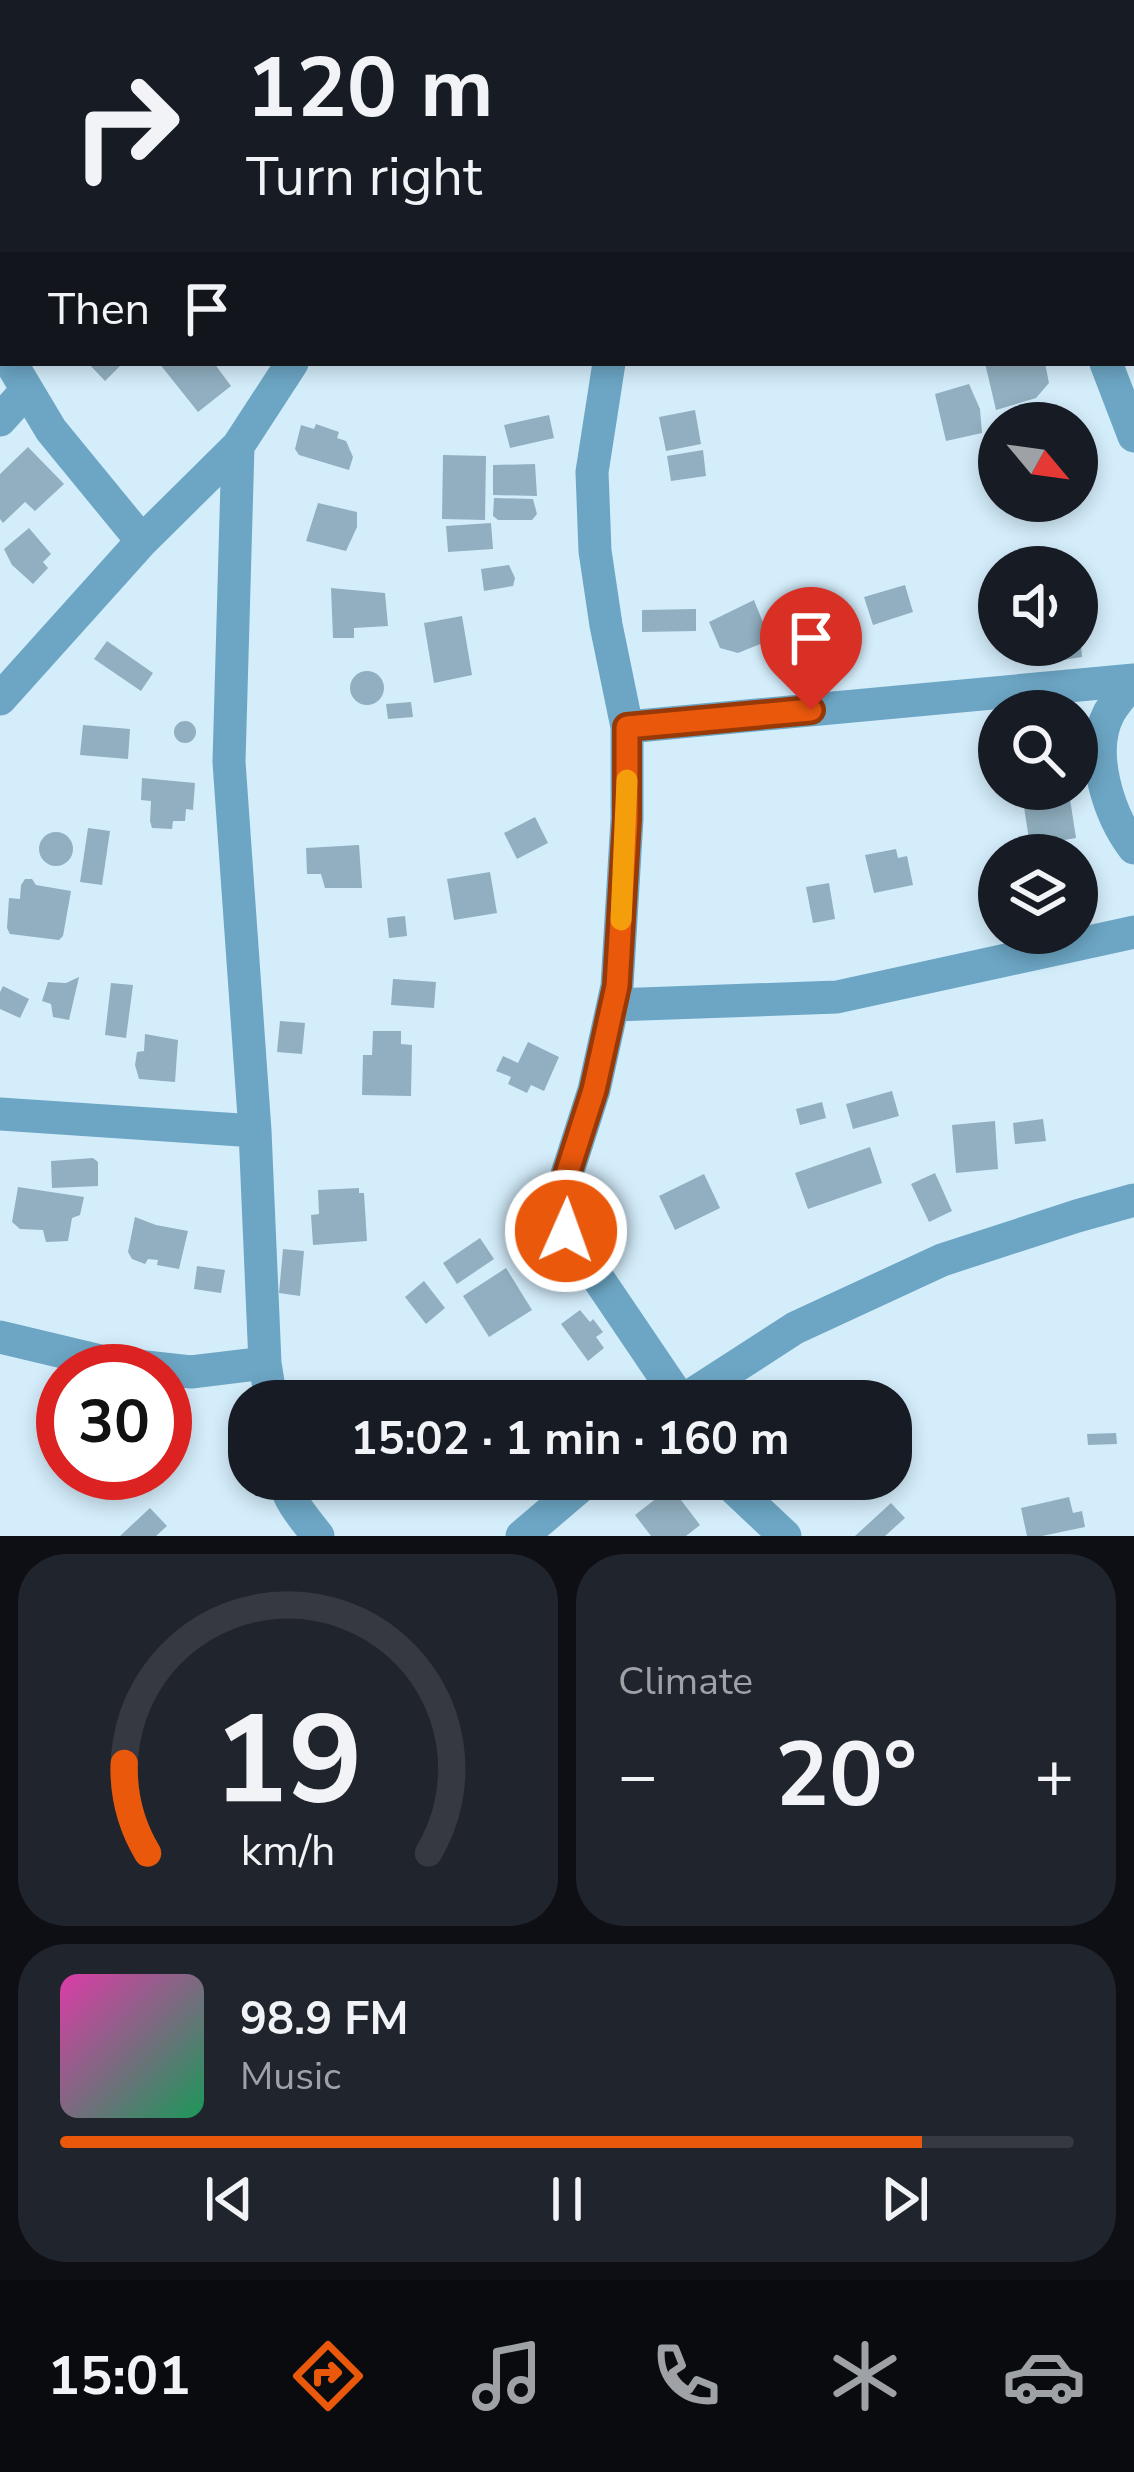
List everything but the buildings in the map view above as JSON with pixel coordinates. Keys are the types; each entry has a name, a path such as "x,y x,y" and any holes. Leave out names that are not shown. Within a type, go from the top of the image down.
{"street":[{"path":"0,699 142,541 238,446 290,366"},
{"path":"609,366 592,472 606,625 627,727 627,819 614,1005 594,1090 558,1202 566,1231 668,1380"},
{"path":"1107,366 1134,436"},
{"path":"19,376 52,430 142,541"},
{"path":"0,420 19,376"},
{"path":"238,446 229,762 268,1380"},
{"path":"627,727 1133,681"},
{"path":"1133,681 1107,716 1100,752 1108,794 1122,832 1134,848"},
{"path":"614,1005 837,997 1134,932"},
{"path":"0,1114 255,1131"},
{"path":"715,1380 795,1328 942,1260 1134,1200"},
{"path":"0,1337 109,1363 190,1372 265,1363"},
{"path":"292,1500 318,1536"},
{"path":"522,1536 564,1500"},
{"path":"746,1500 784,1536"}],"slow traffic":[{"path":"621,920 627,780"}],"route":[{"path":"566,1231 558,1202 594,1090 617,986 627,727 811,710"}]}
